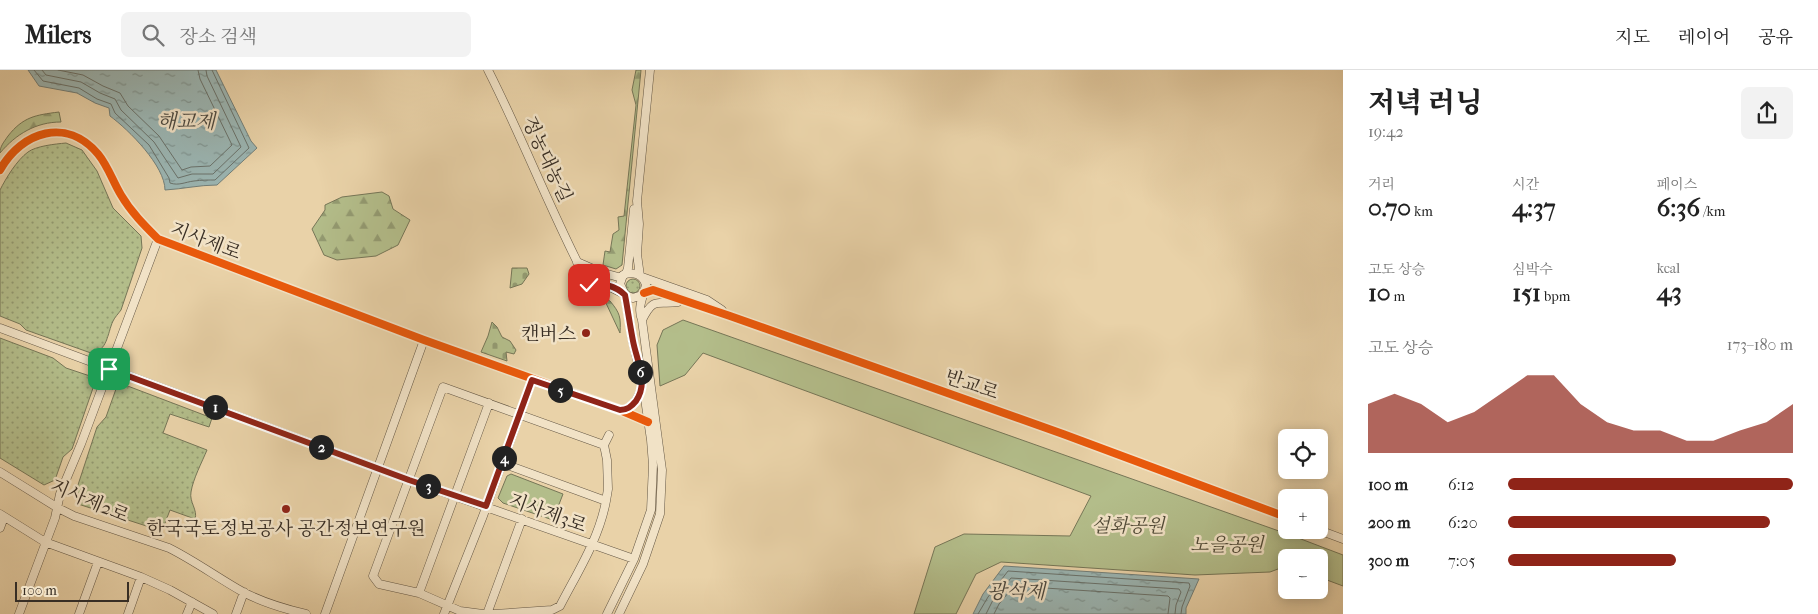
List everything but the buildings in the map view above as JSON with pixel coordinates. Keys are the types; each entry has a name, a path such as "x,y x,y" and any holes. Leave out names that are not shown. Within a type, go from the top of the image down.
{"street":[{"name":"정농대농길","path":"488,70 587,282"},
{"path":"619,614 646,557 660,514 662,470 660,447 642,320 639,314 646,285 641,277 636,254 637,201 650,70"},
{"name":"지사제로","path":"0,170 13,151 27,139 43,133 62,132 80,139 99,156 136,218 158,239 424,340 620,410 648,422"},
{"path":"607,614 634,559 651,510 653,465 643,385 620,284 628,268 634,204 637,201"},
{"path":"19,614 58,508 60,494 77,455 158,239"},
{"path":"577,262 600,272 624,276 633,273 641,277"},
{"path":"587,282 600,272"},
{"name":"반교로","path":"641,277 706,300 730,316"},
{"path":"587,282 602,284 633,298 643,294"},
{"name":"반교로","path":"643,294 653,290 730,316 1054,430 1278,514"},
{"path":"642,320 653,304 659,301 683,301"},
{"name":"지사제3로","path":"0,328 409,480 634,559"},
{"path":"325,614 424,340"},
{"path":"444,614 532,380"},
{"path":"620,410 625,410 631,406 637,399 643,385"},
{"path":"483,614 460,611 419,593 379,584 373,576 443,387 604,445"},
{"path":"419,593 489,404"},
{"path":"494,614 552,610 560,606 592,545 602,518 608,479 604,445 609,435"},
{"path":"502,463 606,501"},
{"name":"지사제2로","path":"0,472 58,508 169,548 184,555 244,592 270,603 306,614"},
{"path":"0,528 2,516 45,542 141,577 170,590 213,614"},
{"path":"487,614 522,519"},
{"path":"1328,533 1343,539"},
{"path":"79,614 98,562"},
{"path":"128,614 141,577"},
{"path":"236,614 244,592"},
{"path":"187,614 192,602"}],"green space":[{"path":"636,70 641,70 622,265 616,269 603,265 605,251 610,252 613,234 619,230 618,217 624,216 636,105 632,90"},
{"path":"59,112 61,122 43,124 27,130 0,153 1,146 8,136 24,121 43,114"},
{"path":"66,143 82,150 97,171 113,208 141,236 142,248 121,310 113,321 104,345 97,352 91,353 26,330 20,324 0,316 0,190 16,164 28,152 41,147"},
{"path":"382,192 389,196 393,209 410,220 398,245 376,256 337,260 324,255 312,229 325,210 325,205 342,197"},
{"path":"512,268 527,268 529,274 522,284 510,288"},
{"path":"630,279 636,279 640,286 636,293 630,293 626,289 626,283"},
{"path":"605,299 610,301 618,312 620,333 605,301"},
{"name":"설화공원","path":"683,320 1278,531 1278,539 1301,539 1327,549 1278,549 1278,569 1270,572 1195,575 1001,562 976,574 956,614 914,614 935,547 964,534 1070,536 1091,496 703,353 685,375 660,386 657,345 663,330"},
{"path":"492,322 502,337 510,341 516,350 514,354 506,352 507,361 481,352"},
{"path":"0,338 53,358 66,368 90,376 93,388 72,449 63,457 55,480 44,485 0,458"},
{"path":"125,385 212,418 209,427 170,414 163,433 207,450 191,492 195,519 170,510 162,531 78,504 75,494 97,427 106,417 116,389"},
{"path":"511,474 563,494 553,520 503,503 498,498 507,476"},
{"name":"설화공원","path":"1328,549 1343,555 1343,586 1328,580"}],"water":[{"name":"해교제","path":"28,70 216,70 251,141 257,148 217,185 165,190 159,170 153,160 136,139 110,116 109,108 77,93 39,86"},
{"name":"광석제","path":"1004,566 1199,579 1186,608 1186,614 973,614 983,594"}],"cycle path":[{"path":"0,170 20,146 33,138 59,133 73,135 86,142 98,154 129,207 158,239 424,340 620,410 648,422"},
{"path":"644,293 653,290 730,316 1063,434 1278,514"}],"place":[{"name":"캔버스","path":"586,333"},
{"name":"한국국토정보공사 공간정보연구원","path":"286,509"}],"route":[{"path":"109,369 409,480 486,506 532,380 620,410 625,410 637,399 643,385 625,295 610,286 597,283 589,285"}],"park label":[{"name":"노을공원","path":"1227,544"}]}
